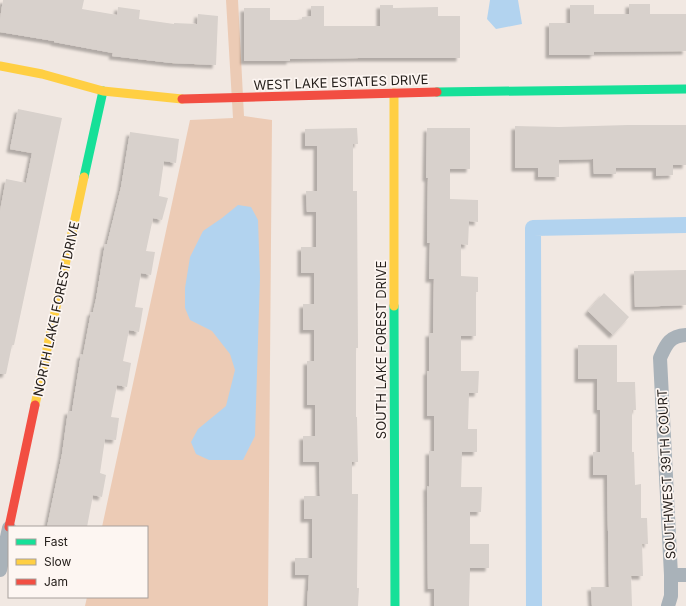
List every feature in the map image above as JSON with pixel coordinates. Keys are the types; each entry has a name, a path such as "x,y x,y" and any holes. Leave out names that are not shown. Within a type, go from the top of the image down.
{"street":[{"name":"WEST LAKE ESTATES DRIVE","path":"0,66 42,74 104,90 183,99 394,93 686,89"},
{"name":"NORTH LAKE FOREST DRIVE","path":"9,526 104,90"},
{"name":"SOUTH LAKE FOREST DRIVE","path":"394,93 395,606"},
{"name":"SOUTHWEST 39TH COURT","path":"668,606 671,596 671,575 660,358 667,343 680,335 686,335"},
{"name":"NORTH LAKE FOREST DRIVE","path":"0,570 8,533"},
{"path":"671,575 686,575"}],"shaded area":[{"path":"226,0 238,0 244,116 272,120 268,606 85,606 87,598 148,598 148,526 102,526 190,120 233,118"}],"water":[{"path":"490,0 518,0 522,24 496,29 487,19"},
{"path":"238,205 251,207 258,220 260,277 255,436 243,460 209,460 196,454 191,442 198,429 226,406 235,370 230,354 212,331 190,320 185,308 185,288 190,257 203,231"}],"building":[{"path":"3,0 84,0 82,9 117,15 118,7 140,10 139,19 174,24 197,24 198,14 218,16 216,65 172,63 112,56 113,53 0,32 0,19"},
{"path":"629,4 650,4 650,14 686,14 686,51 594,52 594,55 549,55 549,23 570,23 570,5 594,5 594,14 629,14"},
{"path":"380,5 393,5 393,8 438,7 438,16 460,16 460,58 359,58 244,61 244,8 270,8 270,20 302,20 302,17 311,16 311,6 324,6 324,26 380,26"},
{"path":"18,109 62,118 14,345 12,345 6,374 0,374 0,211 6,179 26,183 32,153 10,149"},
{"path":"686,125 686,165 673,165 673,175 656,176 656,168 616,168 616,174 594,174 593,159 559,160 559,177 538,177 538,168 515,168 515,126 559,127"},
{"path":"357,128 358,144 353,144 353,191 357,191 358,348 356,348 356,417 358,462 352,462 352,494 358,494 358,606 307,606 309,575 295,575 295,558 312,558 312,519 304,519 304,496 320,496 319,462 303,462 303,436 315,436 315,405 307,405 307,361 314,361 314,330 303,330 303,304 314,304 314,273 301,273 301,247 316,247 316,212 307,212 306,191 317,191 317,146 305,146 305,129"},
{"path":"427,128 470,128 470,169 450,169 450,199 478,200 478,222 469,221 468,245 461,244 461,276 478,277 478,292 476,292 476,336 461,336 461,371 479,371 478,393 469,393 468,429 477,429 477,452 462,452 461,487 482,487 481,512 470,512 470,544 489,544 489,568 470,568 469,606 434,606 434,589 428,589 427,486 429,487 429,451 434,451 434,416 427,416 427,371 429,371 429,333 433,333 434,279 429,279 430,243 427,243"},
{"path":"130,132 179,139 176,163 164,161 159,196 168,198 162,220 153,218 146,251 155,252 151,275 141,273 135,307 143,308 139,332 129,330 123,361 131,363 127,387 117,385 111,417 119,418 116,440 105,439 100,473 106,475 102,497 93,495 87,526 47,526 62,454 68,411 72,411 81,354 83,355 91,312 93,312 96,299 105,244 107,244 121,187"},
{"path":"686,270 686,305 635,307 634,271"},
{"path":"604,293 629,317 613,335 588,311"},
{"path":"578,345 617,345 617,382 635,382 636,410 632,410 632,452 634,452 635,485 641,484 641,518 647,518 648,544 642,544 643,576 631,576 632,606 592,606 591,587 609,587 607,475 593,475 593,452 600,452 600,410 597,410 597,379 578,379"}],"waterway":[{"path":"534,606 533,228 686,225"}],"traffic: fast":[{"path":"437,92 686,89"},
{"path":"84,177 103,91"},
{"path":"394,306 395,606"}],"traffic: slow":[{"path":"0,66 42,74 103,91 182,99"},
{"path":"394,93 394,306"},
{"path":"35,405 84,177"}],"traffic: jam":[{"path":"182,99 437,92"},
{"path":"9,526 35,405"}]}
